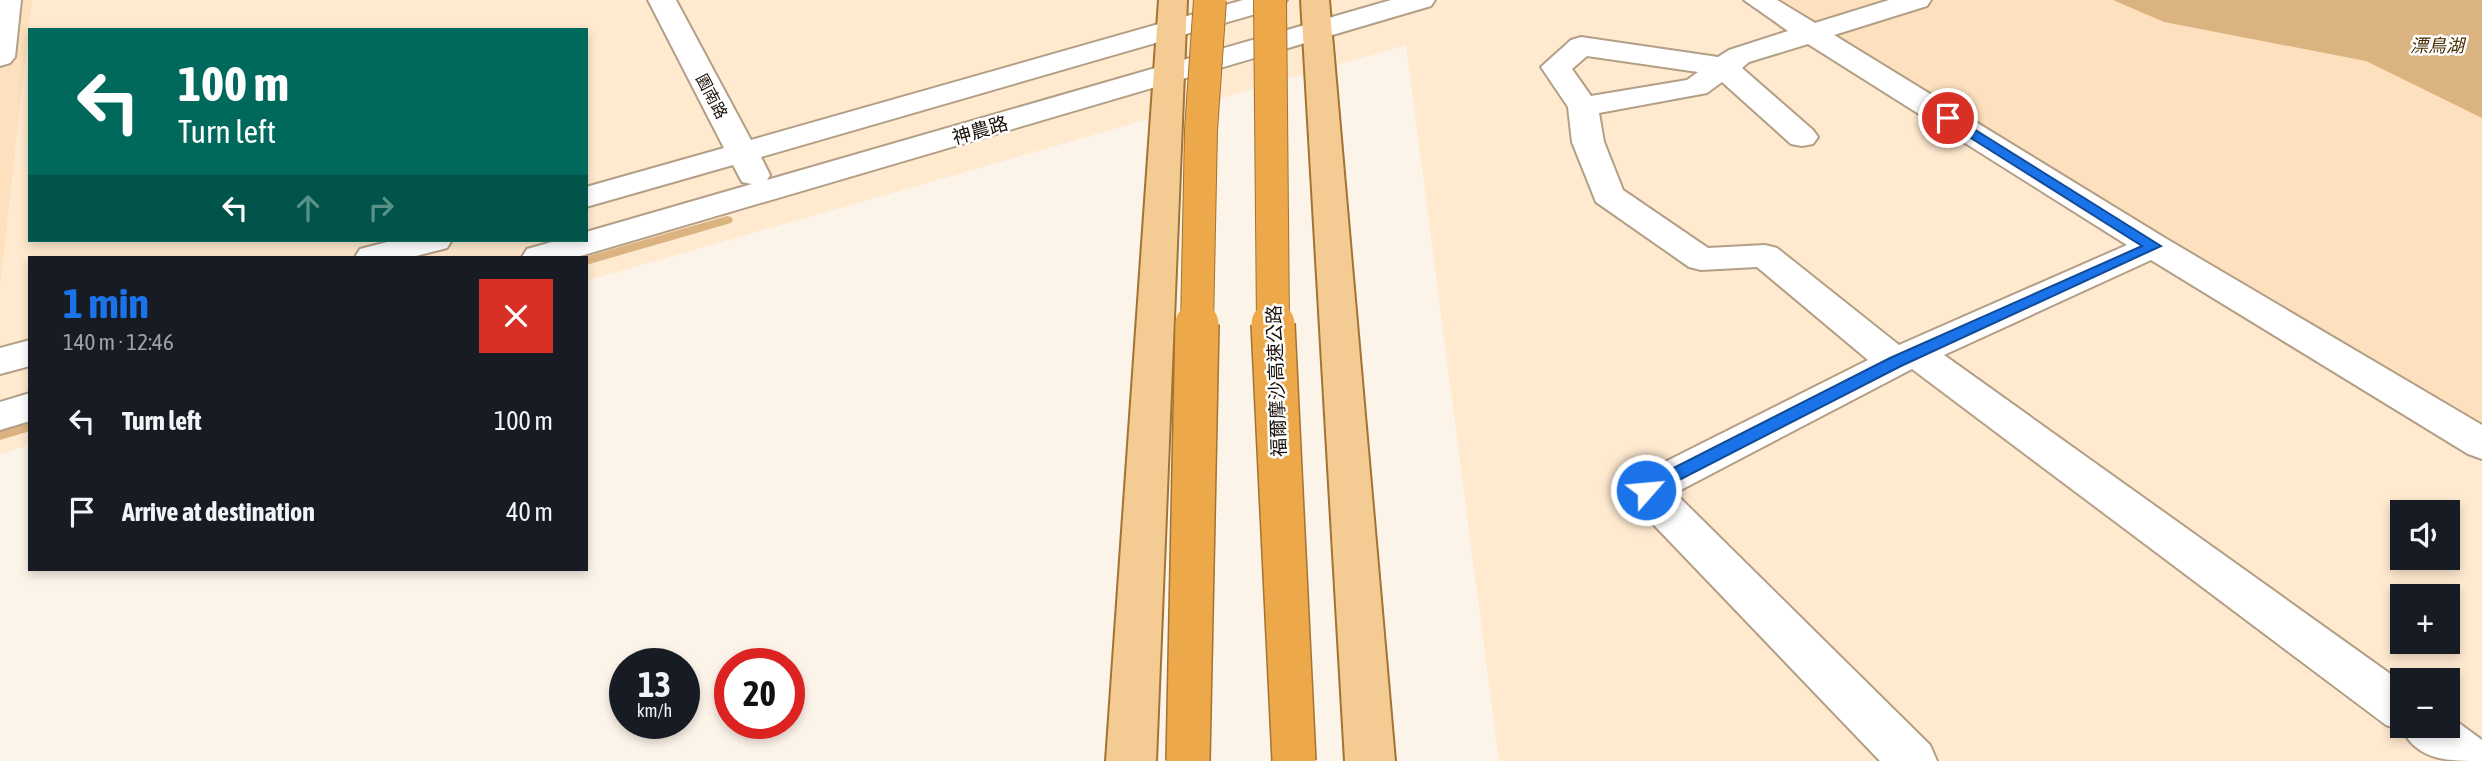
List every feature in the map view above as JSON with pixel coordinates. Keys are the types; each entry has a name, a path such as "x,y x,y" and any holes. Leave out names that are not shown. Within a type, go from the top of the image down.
{"highway":[{"path":"1188,761 1200,171 1210,0"},
{"name":"福爾摩沙高速公路","path":"1271,0 1267,134 1294,761"}],"main road":[{"path":"1131,761 1171,75 1171,15"},
{"path":"1317,15 1370,761"}],"street":[{"path":"0,57 7,0"},
{"name":"園南路","path":"662,0 762,192"},
{"path":"588,196 743,154 1171,15 1271,0"},
{"name":"神農路","path":"542,256 1171,75 1317,15 1421,0"},
{"path":"1758,0 2153,246 2482,444"},
{"path":"1583,107 1696,87 1739,56 1917,0"},
{"path":"1802,137 1723,67 1581,46 1556,67 1583,107 1588,142 1608,195 1701,259 1765,256 2390,701"},
{"path":"376,256 428,242"},
{"path":"1912,761 1646,490 1906,357 2153,246"},
{"path":"0,361 28,354"},
{"path":"0,416 28,408"},
{"path":"2441,738 2472,761"}],"shaded area":[{"path":"0,0 2482,0 2482,761 1499,761 1406,45 588,280 588,256 28,256 28,446 0,454"},
{"path":"0,0 32,0 28,28 0,286"},
{"path":"1762,0 2482,0 2482,429"}],"water":[{"name":"漂鳥湖","path":"2113,0 2482,0 2482,118 2366,61 2164,22"}],"waterway":[{"path":"588,260 727,220"},
{"path":"0,435 28,427"}],"route":[{"path":"1646,490 1895,362 2153,246 1948,118"}]}
